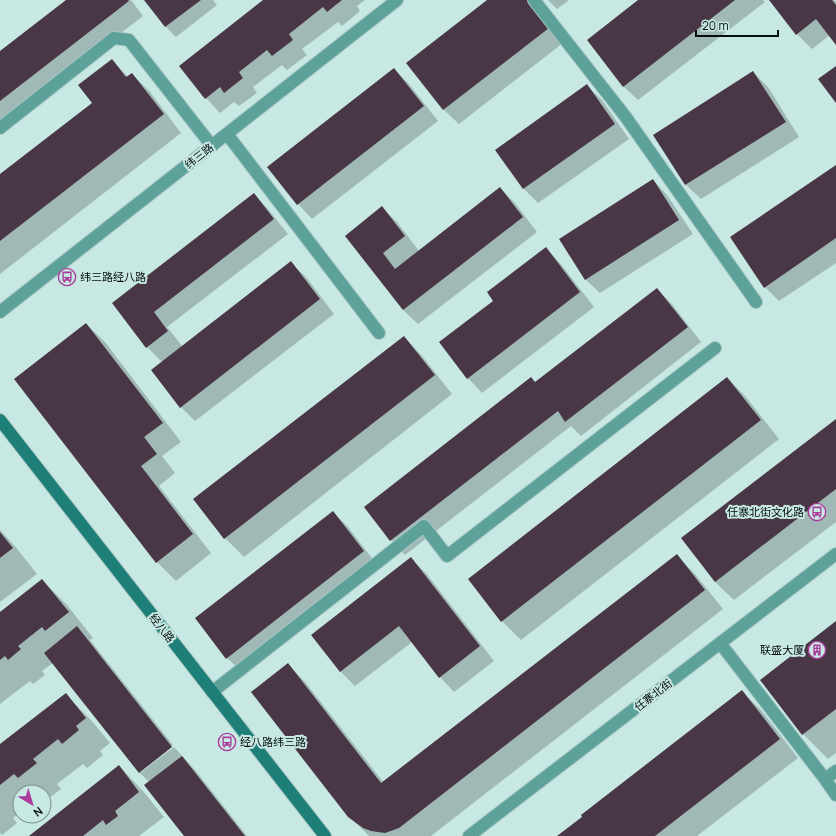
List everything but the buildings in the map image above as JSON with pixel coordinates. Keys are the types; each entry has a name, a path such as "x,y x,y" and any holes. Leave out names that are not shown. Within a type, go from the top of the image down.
{"street":[{"name":"纬三路","path":"0,312 398,0"},
{"path":"534,0 625,116 756,302"},
{"path":"0,128 114,38 129,40 212,146"},
{"path":"227,134 379,333"},
{"path":"212,692 424,526 447,556 715,348"},
{"name":"经八路","path":"0,420 324,836"},
{"name":"任寨北街","path":"469,836 836,554"},
{"path":"720,643 836,795"},
{"path":"825,779 836,771"}],"place":[{"name":"纬三路经八路","path":"67,277"},
{"name":"任寨北街文化路","path":"817,512"},
{"name":"联盛大厦","path":"817,650"},
{"name":"经八路纬三路","path":"227,742"}]}
